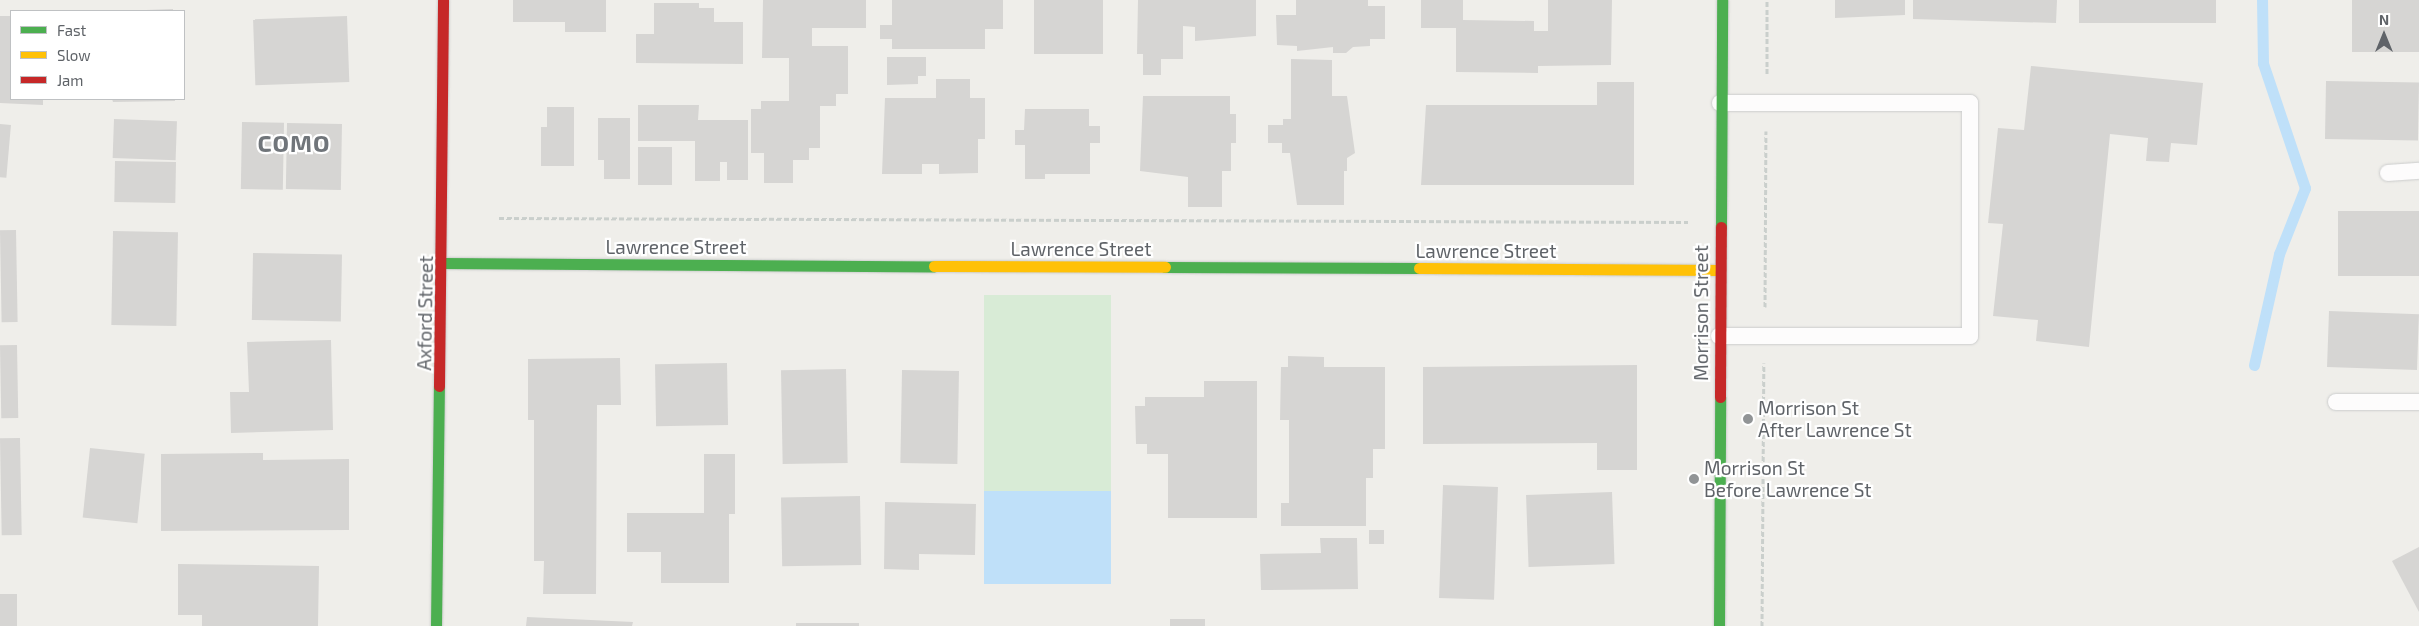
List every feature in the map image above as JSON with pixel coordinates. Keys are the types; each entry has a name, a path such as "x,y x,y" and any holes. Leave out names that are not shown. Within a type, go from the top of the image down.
{"street":[{"name":"Axford Street","path":"436,626 443,263 443,0"},
{"name":"Morrison Street","path":"1719,626 1719,270 1722,0"},
{"name":"Lawrence Street","path":"443,263 1719,270"}],"lane":[{"path":"1719,336 1970,336 1970,103 1720,103"},
{"path":"2388,173 2419,171"},
{"path":"2336,402 2419,402"}],"path":[{"path":"499,218 1693,222"}],"green space":[{"path":"984,295 1111,295 1111,491 984,491"}],"water":[{"path":"984,491 1111,491 1111,584 984,584"}],"building":[{"path":"513,0 606,0 606,32 565,32 565,22 513,22"},
{"path":"763,0 866,0 866,28 812,28 812,46 848,46 848,94 836,94 836,106 820,106 820,148 809,148 809,160 793,160 793,183 764,183 764,153 751,153 751,109 761,109 761,101 789,101 789,58 762,58"},
{"path":"892,0 1003,0 1003,29 985,29 985,49 892,49 892,39 880,39 880,25 892,25"},
{"path":"1034,0 1103,0 1103,54 1034,54"},
{"path":"1138,0 1256,0 1256,36 1195,41 1195,27 1183,26 1183,59 1161,59 1161,75 1143,75 1143,54 1137,54"},
{"path":"1296,0 1368,0 1368,6 1385,6 1385,39 1370,39 1370,46 1353,47 1346,53 1333,53 1333,47 1297,51 1297,46 1277,45 1276,15 1296,15"},
{"path":"1421,0 1463,0 1463,20 1534,21 1534,31 1548,31 1548,0 1612,0 1611,65 1538,66 1538,73 1456,72 1456,28 1421,28"},
{"path":"1835,0 1905,0 1905,15 1835,18"},
{"path":"1913,0 2057,0 2056,23 1913,19"},
{"path":"2079,0 2216,0 2216,23 2079,23"},
{"path":"2352,0 2419,0 2419,52 2352,52"},
{"path":"654,3 699,3 699,8 714,8 714,22 743,22 743,64 636,63 636,34 654,34"},
{"path":"0,16 10,16 10,100 43,100 43,105 0,103"},
{"path":"347,16 349,82 255,85 253,19"},
{"path":"887,57 926,57 926,76 918,76 918,84 887,85"},
{"path":"1291,59 1332,60 1332,96 1347,96 1355,153 1347,158 1347,171 1344,171 1344,205 1297,205 1290,153 1282,153 1282,143 1268,143 1268,125 1283,125 1283,119 1291,119"},
{"path":"2031,66 2203,83 2197,145 2171,143 2169,162 2146,161 2148,138 2110,134 2089,347 2036,341 2038,320 1993,316 2003,224 1988,223 1998,128 2024,130"},
{"path":"936,79 970,79 970,98 985,98 985,139 978,139 978,173 939,174 939,164 922,164 922,174 882,174 885,98 936,98"},
{"path":"2326,81 2419,83 2418,141 2325,139"},
{"path":"1597,82 1634,82 1634,185 1421,185 1426,105 1597,105"},
{"path":"1143,96 1230,96 1230,114 1236,114 1236,143 1231,143 1231,171 1222,171 1222,207 1188,207 1188,177 1140,171"},
{"path":"112,100 175,100 175,101 113,102"},
{"path":"638,105 699,105 698,120 748,120 748,180 727,180 727,162 720,162 720,181 695,181 695,141 638,141"},
{"path":"547,107 574,107 574,166 541,166 541,127 547,127"},
{"path":"1025,109 1089,109 1089,126 1100,126 1100,143 1090,143 1090,174 1045,174 1045,179 1025,179 1025,145 1015,145 1015,130 1024,130"},
{"path":"598,118 630,118 630,179 604,179 604,160 598,160"},
{"path":"114,119 177,121 176,160 113,158"},
{"path":"242,122 284,123 283,190 241,189"},
{"path":"287,123 342,124 341,190 286,189"},
{"path":"0,124 11,125 6,178 0,177"},
{"path":"638,147 672,147 672,185 638,185"},
{"path":"115,161 176,162 175,203 114,202"},
{"path":"2338,211 2419,211 2419,276 2338,276"},
{"path":"0,230 16,230 18,322 2,322"},
{"path":"113,231 178,232 176,326 111,325"},
{"path":"253,253 342,255 341,322 252,320"},
{"path":"2329,311 2419,314 2417,370 2327,367"},
{"path":"331,340 333,430 231,433 230,392 249,392 247,342"},
{"path":"0,345 17,345 18,418 1,418"},
{"path":"1288,356 1324,357 1324,367 1385,367 1385,449 1373,449 1373,478 1366,478 1366,526 1281,526 1281,503 1289,503 1289,420 1280,420 1281,367 1288,367"},
{"path":"620,358 621,405 597,405 596,594 543,594 544,561 534,561 534,420 528,420 528,359"},
{"path":"727,363 728,425 656,426 655,364"},
{"path":"1637,365 1637,470 1597,470 1597,443 1423,444 1423,367"},
{"path":"846,369 848,463 783,464 781,370"},
{"path":"902,370 959,371 957,464 900,463"},
{"path":"1204,381 1257,381 1257,518 1168,518 1168,454 1147,454 1147,444 1136,444 1135,406 1145,406 1145,397 1204,397"},
{"path":"0,438 20,438 22,535 2,535"},
{"path":"90,448 145,454 137,523 83,518"},
{"path":"263,453 263,460 349,459 349,530 161,531 161,454"},
{"path":"704,454 735,454 735,514 729,514 729,583 661,583 661,552 627,552 627,513 704,513"},
{"path":"1443,485 1498,487 1494,600 1439,598"},
{"path":"1612,492 1615,564 1529,567 1526,495"},
{"path":"860,496 861,565 782,566 781,497"},
{"path":"885,502 976,504 975,555 919,554 919,570 884,569"},
{"path":"1369,530 1384,530 1384,544 1369,544"},
{"path":"1320,538 1357,538 1358,589 1261,590 1260,554 1321,553"},
{"path":"2419,547 2419,612 2392,561"},
{"path":"178,564 319,566 318,626 202,626 202,615 178,615"},
{"path":"0,594 17,594 17,626 0,626"},
{"path":"527,617 633,622 632,626 526,626"},
{"path":"1170,619 1205,619 1205,626 1170,626"},
{"path":"796,623 859,623 859,626 796,626"}],"waterway":[{"path":"2254,365 2279,254 2305,188 2263,63 2262,0"}],"traffic: fast":[{"path":"1721,227 1722,0"},
{"path":"443,263 934,266"},
{"path":"1165,267 1419,268"},
{"path":"436,626 439,386"},
{"path":"1719,626 1720,397"}],"traffic: slow":[{"path":"934,266 1165,267"},
{"path":"1419,268 1719,270"}],"traffic: jam":[{"path":"439,386 443,0"},
{"path":"1720,397 1721,227"}],"place":[{"name":"Morrison St After Lawrence St","path":"1748,419"},
{"name":"Morrison St Before Lawrence St","path":"1694,479"}],"district":[{"name":"COMO","path":"294,143"}]}
